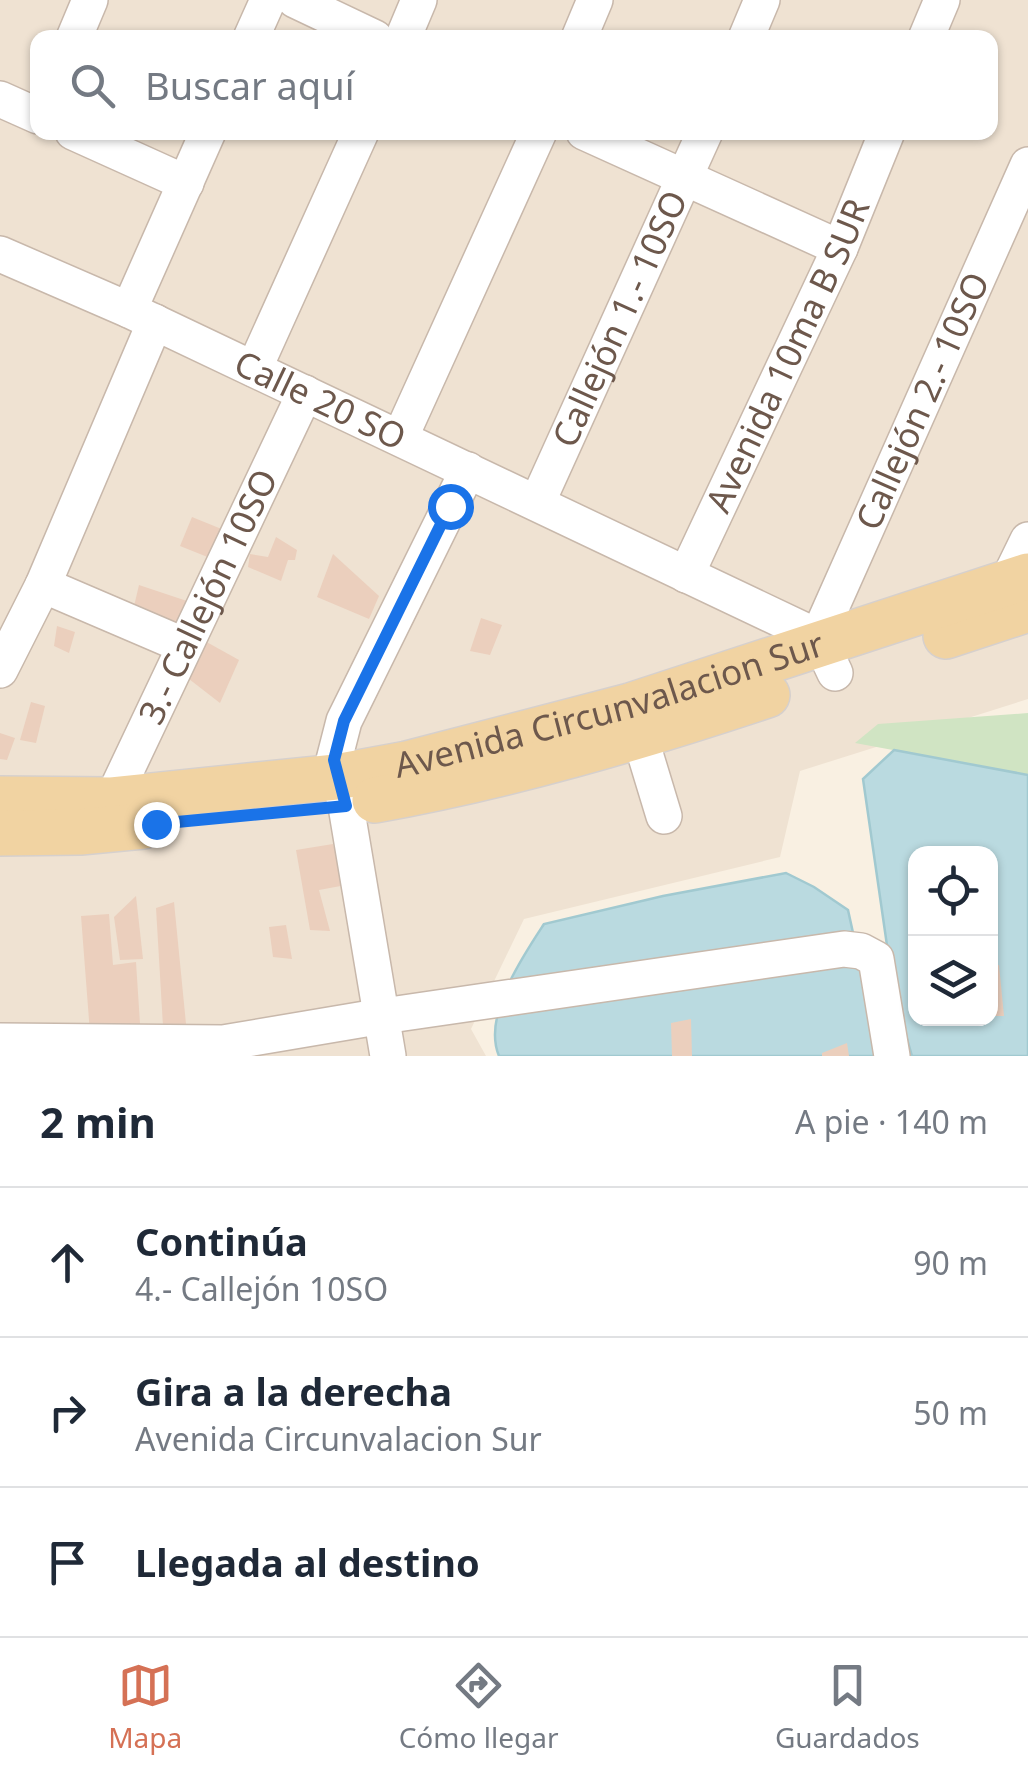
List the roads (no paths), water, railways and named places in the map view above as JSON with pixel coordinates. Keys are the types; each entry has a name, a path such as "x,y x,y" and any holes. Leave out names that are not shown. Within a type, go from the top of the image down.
{"main road":[{"name":"Avenida Circunvalacion Sur","path":"0,833 80,832 341,791 407,764 630,706 1019,595"},
{"name":"Avenida Circunvalacion Sur","path":"0,799 112,800 470,784 640,737 825,652"}],"street":[{"path":"77,30 90,0"},
{"path":"255,30 268,0"},
{"path":"295,0 357,30"},
{"path":"407,30 419,0"},
{"path":"582,30 595,0"},
{"path":"749,30 762,0"},
{"path":"929,30 942,0"},
{"path":"0,99 30,112"},
{"path":"92,140 186,183"},
{"path":"0,670 43,585 205,140"},
{"path":"254,370 357,140"},
{"path":"400,438 535,140"},
{"path":"602,140 840,248"},
{"name":"Callejón 1.- 10SO","path":"536,503 702,140"},
{"name":"Avenida 10ma B SUR","path":"686,575 840,248 884,140"},
{"name":"Callejón 2.- 10SO","path":"825,652 1028,166"},
{"name":"Calle 20 SO","path":"3,263 142,316 468,470 686,575 825,652"},
{"name":"3.- Callejón 10SO","path":"112,800 305,393"},
{"path":"388,1056 334,760 344,721 468,470"},
{"path":"1019,595 1028,540"},
{"path":"43,585 183,645"},
{"path":"640,737 664,816"},
{"path":"0,1042 223,1043 844,948 876,959 892,1056"}],"water":[{"path":"894,750 1028,775 1028,1056 912,1056 894,994 863,779"},
{"path":"786,873 848,910 880,1056 499,1056 495,1040 500,1005 516,969 544,924"}]}
